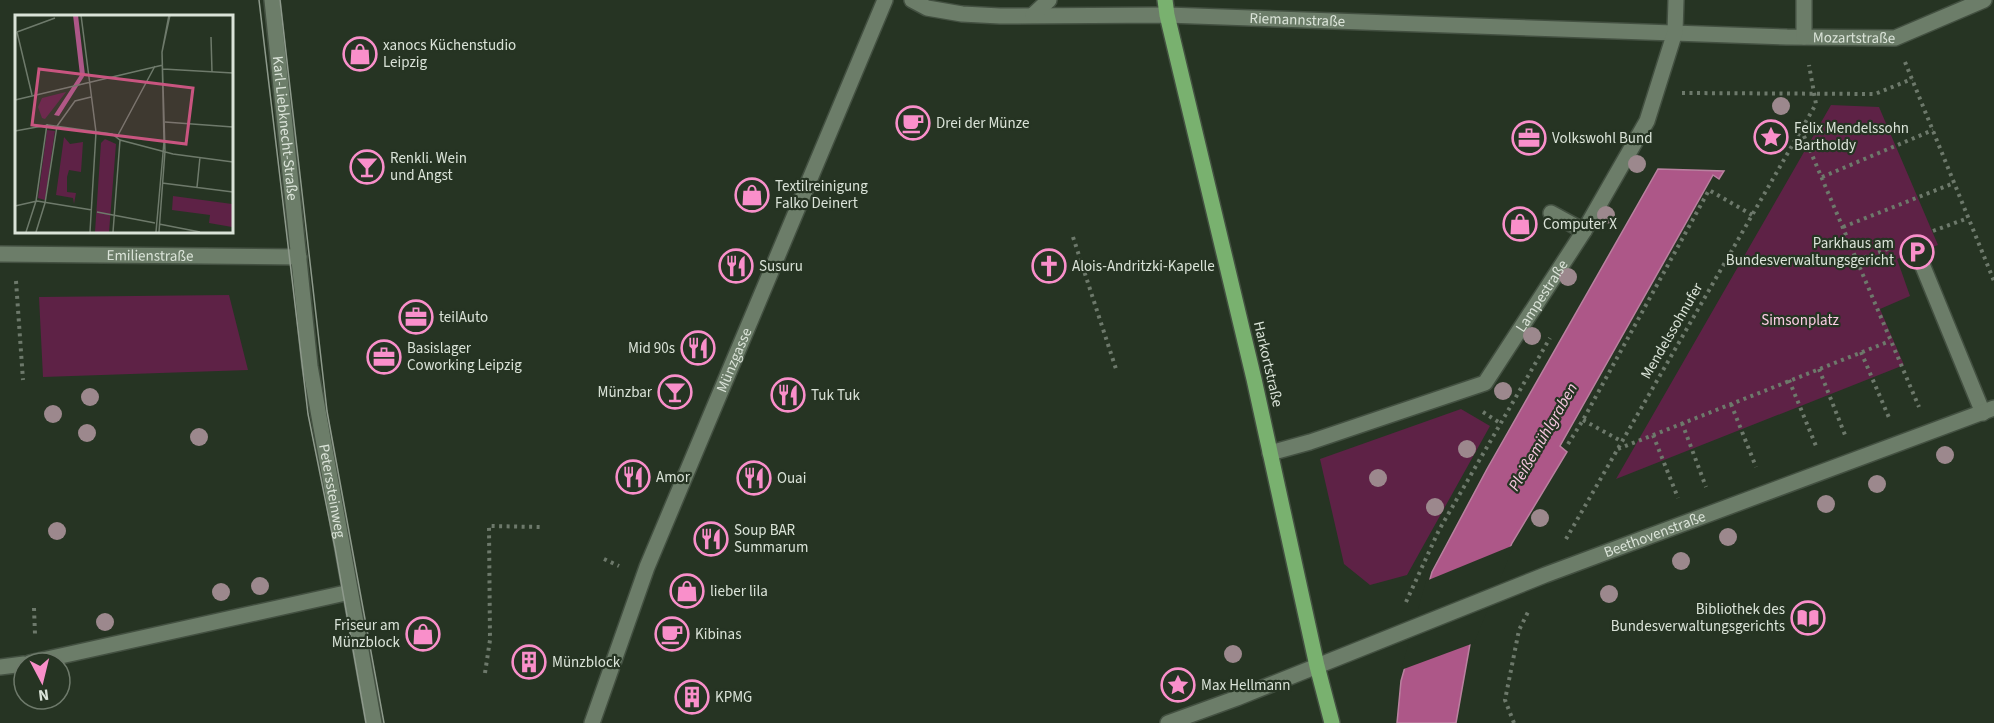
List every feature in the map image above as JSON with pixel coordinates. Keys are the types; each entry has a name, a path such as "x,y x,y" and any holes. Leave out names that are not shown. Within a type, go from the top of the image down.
{"main road":[{"name":"Harkortstraße","path":"1166,7 1332,723"}],"street":[{"name":"Karl-Liebknecht-Straße","path":"272,0 299,257"},
{"name":"Münzgasse","path":"592,723 647,567 885,0"},
{"name":"Riemannstraße","path":"912,0 927,8 962,14 1033,15 1166,7 1787,37"},
{"path":"1033,15 1049,0"},
{"name":"Lampestraße","path":"1270,453 1485,384 1584,231 1647,121 1655,93 1681,32 1676,0"},
{"path":"1804,0 1804,37"},
{"name":"Mozartstraße","path":"1787,37 1895,38 1984,0"},
{"path":"1551,213 1584,231"},
{"path":"1917,252 1989,411"},
{"name":"Emilienstraße","path":"7,254 299,257"},
{"name":"Peterssteinweg","path":"299,257 310,366 374,723"},
{"name":"Beethovenstraße","path":"1168,723 1545,575 1989,411"},
{"path":"72,653 350,592"}],"path":[{"name":"Mendelssohnufer","path":"1514,723 1505,700 1519,630 1545,575 1816,104 1804,37"},
{"path":"1895,38 1994,281"},
{"path":"1655,93 1875,94 1912,79"},
{"path":"1680,103 1685,93"},
{"path":"1801,129 1930,433"},
{"path":"1822,177 1933,130"},
{"path":"1843,227 1954,183"},
{"path":"1568,444 1709,190 1752,215"},
{"path":"1073,237 1116,369"},
{"path":"7,254 23,380"},
{"path":"1407,628 1406,599 1439,530 1555,330"},
{"path":"1618,449 1890,340"},
{"path":"1861,352 1900,444"},
{"path":"1819,369 1855,460"},
{"path":"1789,380 1826,471"},
{"path":"1731,404 1766,493"},
{"path":"1583,420 1622,442"},
{"path":"1682,423 1716,512"},
{"path":"1653,435 1687,522"},
{"path":"485,673 490,640 489,526 541,528"}],"green space":[{"name":"Simsonplatz","path":"1831,105 1879,107 1938,245 1897,259 1910,296 1880,309 1904,365 1616,479"},
{"path":"229,295 248,370 43,377 39,297"},
{"path":"1461,409 1490,426 1407,575 1370,585 1344,564 1320,459"}],"water":[{"name":"Pleißemühlgraben","path":"1658,169 1724,171 1719,179 1713,175 1560,446 1567,452 1512,543 1470,644 1456,723 1397,723 1401,681 1432,572 1487,469"}],"pier":[{"path":"1514,545 1474,643 1401,670 1426,581"}],"tram line":[{"path":"259,0 308,414 335,548 366,723"},
{"path":"280,0 327,411 384,723"}],"place":[{"name":"xanocs Küchenstudio Leipzig","path":"360,54"},
{"name":"Drei der Münze","path":"913,123"},
{"name":"Felix Mendelssohn Bartholdy","path":"1771,137"},
{"name":"Volkswohl Bund","path":"1529,138"},
{"name":"Renkli. Wein und Angst","path":"367,167"},
{"name":"Textilreinigung Falko Deinert","path":"752,195"},
{"name":"Computer X","path":"1520,224"},
{"name":"Parkhaus am Bundesverwaltungsgericht","path":"1917,252"},
{"name":"Susuru","path":"736,266"},
{"name":"Alois-Andritzki-Kapelle","path":"1049,266"},
{"name":"teilAuto","path":"416,317"},
{"name":"Mid 90s","path":"698,348"},
{"name":"Basislager Coworking Leipzig","path":"384,357"},
{"name":"Münzbar","path":"675,392"},
{"name":"Tuk Tuk","path":"788,395"},
{"name":"Amor","path":"633,477"},
{"name":"Ouai","path":"754,478"},
{"name":"Soup BAR Summarum","path":"711,539"},
{"name":"lieber lila","path":"687,591"},
{"name":"Bibliothek des Bundesverwaltungsgerichts","path":"1808,618"},
{"name":"Friseur am Münzblock","path":"423,634"},
{"name":"Kibinas","path":"672,634"},
{"name":"Münzblock","path":"529,662"},
{"name":"Max Hellmann","path":"1178,685"},
{"name":"KPMG","path":"692,697"}]}
